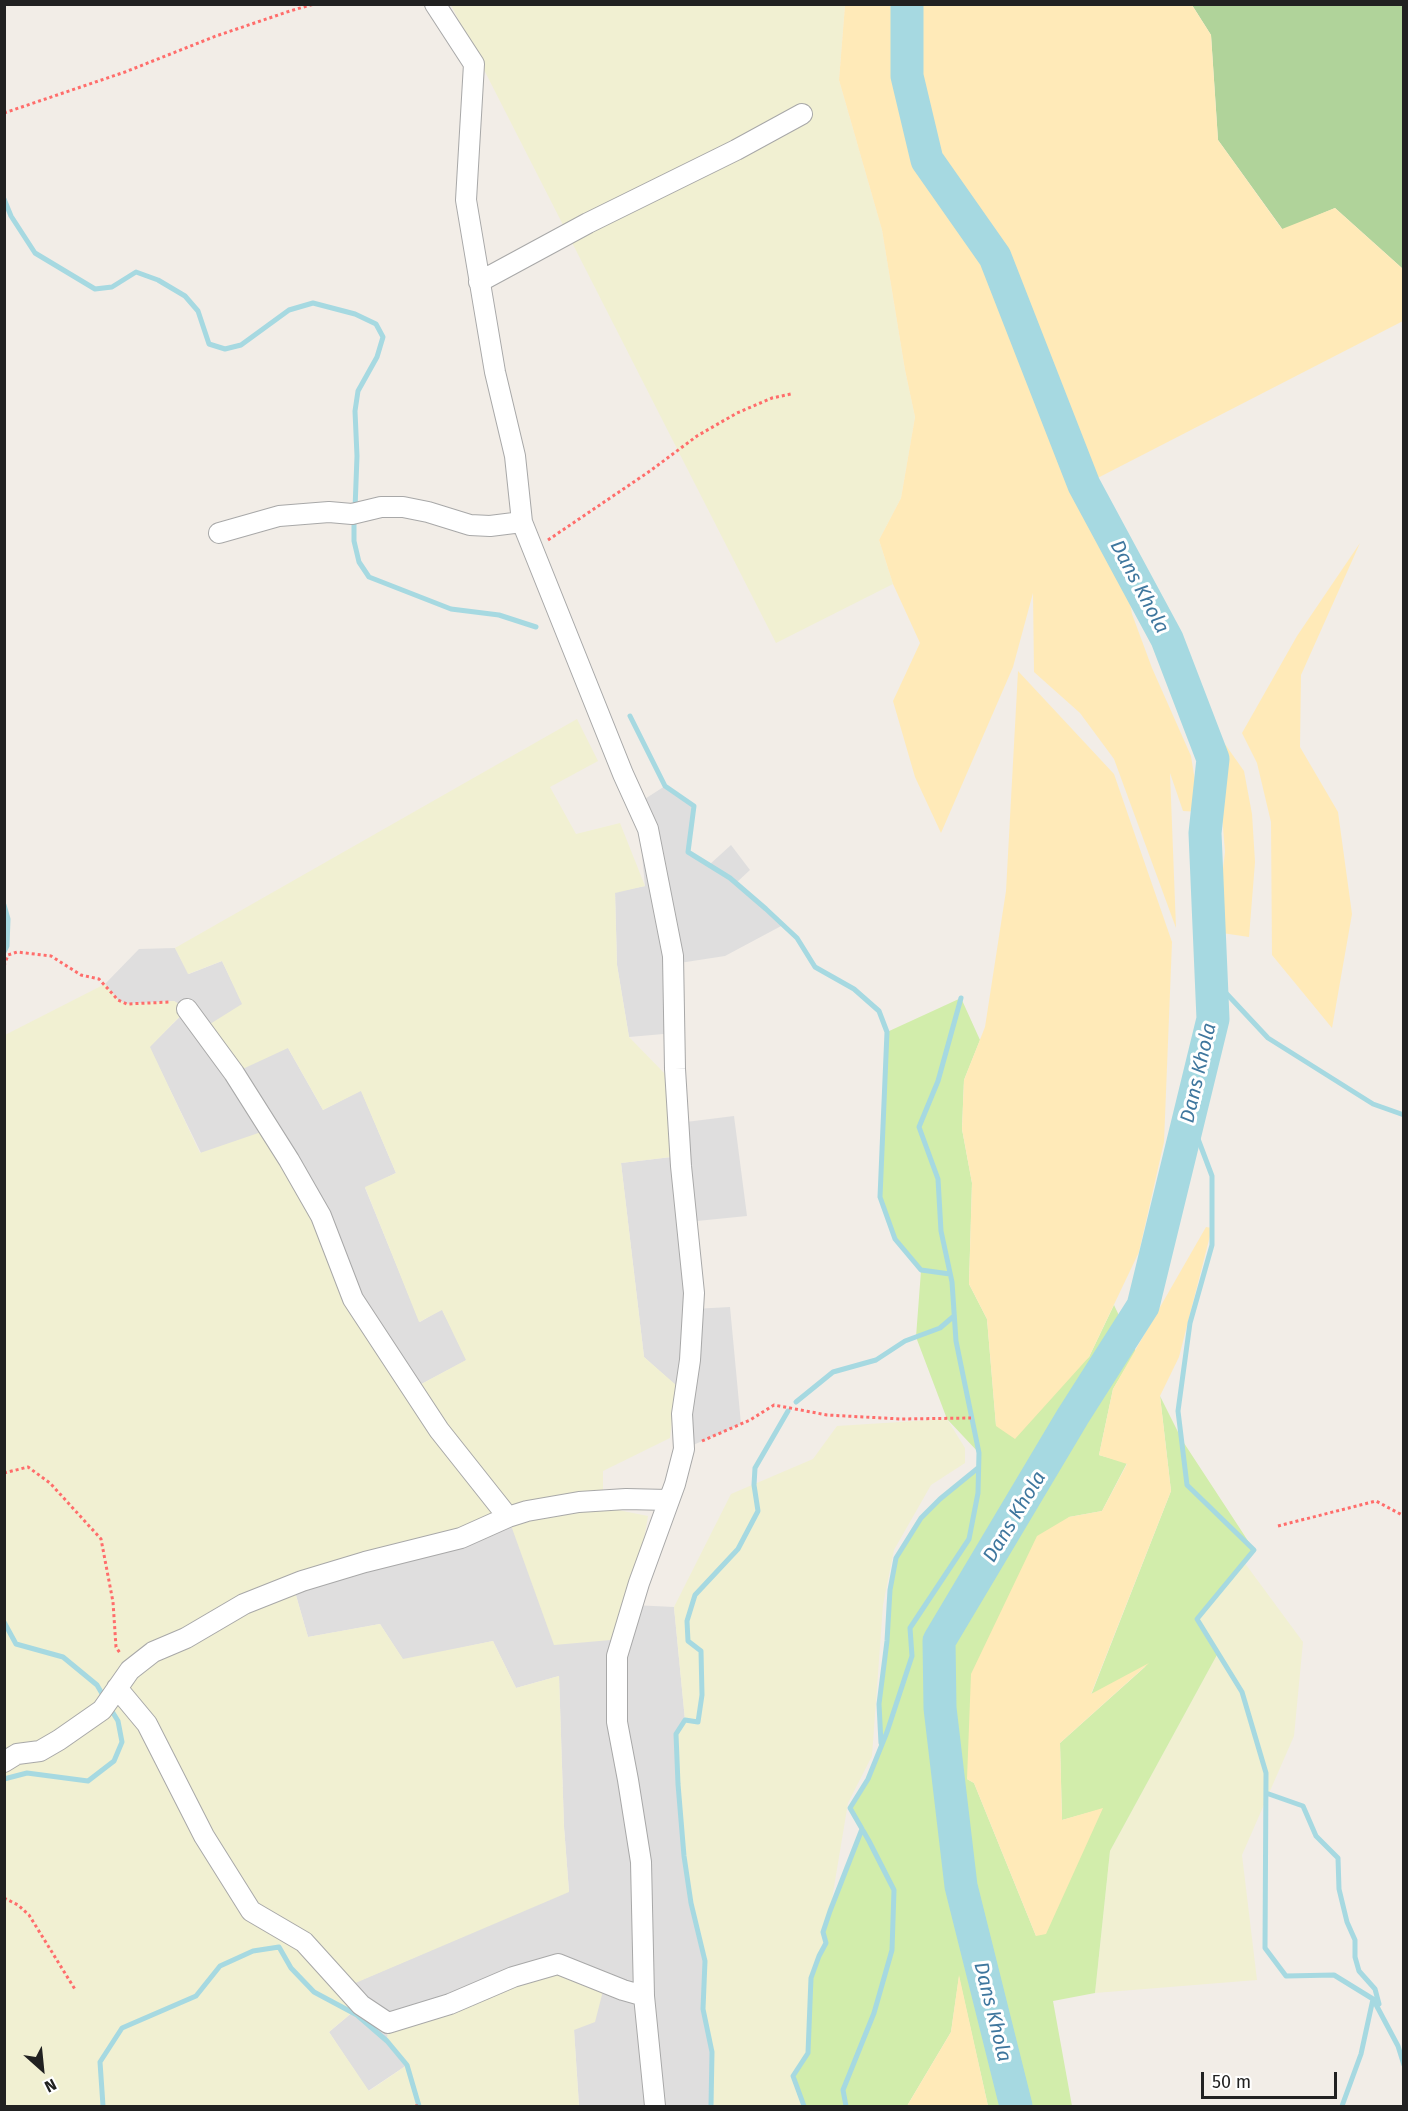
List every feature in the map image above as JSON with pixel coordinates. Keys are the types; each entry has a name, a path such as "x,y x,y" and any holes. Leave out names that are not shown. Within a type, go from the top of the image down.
{"street":[{"path":"435,4 474,64 466,200 495,372 515,456 522,522 623,774 648,829 673,956 675,1069 681,1166 694,1293 690,1360 682,1414 684,1449 675,1484 639,1583 616,1656 616,1722 628,1780 640,1862 644,1996 655,2106"},
{"path":"479,282 588,223 736,150 802,114"},
{"path":"219,533 279,516 329,512 352,514 381,507 403,507 428,512 470,525 490,526 522,522"},
{"path":"187,1010 234,1074 289,1160 321,1216 353,1299 439,1430 508,1516"},
{"path":"4,1762 17,1754 40,1751 102,1710 130,1670 153,1652 186,1638 244,1604 302,1581 461,1538 508,1516 527,1511 579,1502 626,1499 668,1500"},
{"path":"117,1688 147,1724 204,1836 251,1911 304,1942 361,2005 388,2023 450,2004 513,1977 558,1964 644,1996"}],"path":[{"path":"4,113 258,21 314,4"},
{"path":"534,550 697,436 737,412 791,393"},
{"path":"4,966 8,955 17,952 51,956 81,975 99,979 118,1000 127,1004 174,1001 187,1010"},
{"path":"684,1449 750,1420 774,1405 827,1415 901,1419 972,1418"},
{"path":"4,1473 28,1467 50,1483 101,1539 113,1602 116,1647 130,1670"},
{"path":"1278,1526 1376,1501 1404,1516"},
{"path":"4,1898 18,1905 29,1915 76,1991"}],"shaded area":[{"path":"665,786 694,806 688,852 709,865 731,845 750,870 736,883 783,925 725,956 673,964 675,1033 629,1037 617,965 615,892 645,886 637,804"},
{"path":"175,948 189,974 222,961 243,1004 288,1048 323,1110 361,1090 396,1173 365,1188 420,1322 442,1309 467,1360 412,1389 201,1153 149,1047 187,1010 174,1001 127,1004 118,1000 105,984 139,949"},
{"path":"734,1116 747,1216 687,1222 693,1309 730,1307 741,1424 684,1449 676,1386 644,1357 621,1163 680,1156 678,1123"},
{"path":"508,1517 633,1605 674,1607 685,1720 676,1735 678,1784 684,1856 691,1903 705,1961 703,2009 712,2052 711,2106 579,2106 574,2030 387,2041 407,2065 368,2091 329,2032 360,2006 345,1987 569,1891 564,1827 559,1676 516,1688 493,1641 403,1660 380,1624 308,1637 293,1585"}],"green space":[{"path":"451,5 845,5 839,80 882,230 915,417 901,498 879,540 893,584 776,643"},
{"path":"1192,5 1403,5 1403,269 1335,208 1283,230 1218,140 1211,35"},
{"path":"577,719 598,761 550,787 576,834 620,823 645,886 615,893 617,965 629,1037 668,1077 671,1157 621,1163 644,1357 676,1385 670,1438 603,1471 603,1507 648,1516 633,1605 622,1639 554,1645 508,1517 293,1585 308,1637 380,1624 403,1659 493,1641 516,1688 559,1676 564,1827 569,1892 346,1987 361,2005 329,2032 369,2091 407,2065 387,2041 388,2023 558,1964 605,1983 595,2022 574,2030 579,2106 5,2106 5,1035 105,984 118,1000 127,1004 174,1001 187,1009 150,1047 200,1153 270,1129 353,1299 412,1389 466,1360 442,1310 419,1322 365,1187 396,1173 361,1091 323,1110 288,1048 234,1073 202,1029 242,1004 222,961 188,974 175,948"},
{"path":"961,998 980,1040 964,1080 962,1129 972,1183 969,1284 987,1319 996,1425 1089,1357 1114,1305 1136,1351 1113,1389 1099,1455 1127,1463 1102,1511 1069,1517 967,1779 974,1783 1036,1936 1102,1809 1062,1820 1060,1743 1146,1666 1091,1695 1171,1491 1160,1396 1182,1440 1254,1550 1197,1619 1218,1653 1110,1851 1095,1993 1053,2001 1072,2106 988,2106 959,1977 951,2032 907,2106 804,2106 793,2076 808,2053 811,1978 826,1943 823,1932 830,1911 862,1829 850,1808 868,1779 881,1745 879,1704 887,1641 890,1590 896,1558 921,1518 940,1498 978,1468 979,1453 947,1419 916,1337 921,1271 895,1239 880,1197 887,1032"},
{"path":"947,1419 965,1448 965,1463 931,1485 894,1550 883,1605 872,1756 848,1803 830,1911 823,1932 826,1943 811,1978 808,2053 793,2076 804,2106 711,2106 712,2052 703,2009 705,1961 691,1903 684,1856 678,1784 676,1735 685,1720 674,1607 731,1494 813,1459 837,1426"},
{"path":"1244,1562 1303,1642 1294,1736 1242,1855 1257,1980 1095,1993 1110,1851 1218,1653 1197,1619"}],"sand":[{"path":"845,5 1192,5 1211,35 1218,140 1282,229 1335,208 1403,269 1403,321 1084,485 1086,515 1114,557 1126,582 1132,614 1152,668 1191,756 1200,812 1183,811 1170,773 1176,928 1114,759 1080,713 1034,672 1033,593 1013,667 941,833 915,777 893,701 920,643 893,584 879,540 901,498 915,417 882,230 839,80"},
{"path":"1360,543 1301,675 1300,747 1338,812 1352,914 1332,1028 1272,955 1271,822 1257,763 1242,733 1297,636"},
{"path":"1018,671 1114,774 1172,942 1164,1142 1139,1252 1089,1357 1015,1439 996,1426 987,1319 969,1284 972,1183 962,1129 964,1080 985,1027 1006,891"},
{"path":"1215,730 1244,771 1252,814 1255,862 1249,937 1222,933 1220,892 1225,852"},
{"path":"1206,1227 1212,1228 1179,1357 1160,1396 1171,1491 1091,1694 1149,1663 1060,1743 1062,1820 1103,1808 1046,1934 1036,1936 974,1783 967,1779 971,1674 1037,1536 1069,1517 1102,1511 1127,1464 1099,1455 1113,1389"},
{"path":"959,1975 988,2106 907,2106 951,2032"}],"waterway":[{"name":"Dans Khola","path":"907,4 907,76 927,160 995,257 1084,485 1167,639 1213,759 1205,833 1213,1019 1143,1306 1073,1416 939,1641 940,1708 961,1886 1016,2106"},
{"path":"4,199 11,216 35,253 95,289 112,287 136,272 158,280 185,296 198,311 209,344 225,349 241,345 289,310 313,303 355,314 376,324 383,337 377,357 358,391 355,411 357,456 355,509"},
{"path":"354,518 354,541 359,562 369,577 451,609 499,615 536,627"},
{"path":"630,716 665,786 694,806 688,852 730,878 766,909 797,938 815,967 854,989 879,1011 887,1032 880,1197 895,1239 921,1270 950,1274"},
{"path":"4,905 8,919 7,946 4,952"},
{"path":"1211,977 1268,1038 1373,1104 1404,1115"},
{"path":"846,2106 843,2090 874,2013 892,1950 894,1890 850,1808 868,1779 887,1732 912,1656 910,1628 969,1539 978,1493 979,1453 956,1341 952,1282 941,1231 938,1179 919,1127 938,1081 961,998"},
{"path":"1189,1115 1212,1176 1212,1245 1190,1323 1178,1411 1187,1485 1254,1550 1197,1619 1242,1692 1266,1773 1265,1948 1286,1976 1334,1975 1373,1999 1398,2046 1404,2065"},
{"path":"796,1402 833,1372 876,1360 905,1341 940,1328 954,1316"},
{"path":"711,2106 712,2052 703,2009 705,1961 691,1903 684,1856 678,1784 676,1734 685,1720 698,1722 702,1695 701,1651 688,1641 687,1621 695,1595 738,1549 758,1511 754,1485 755,1468 788,1411"},
{"path":"881,1743 879,1704 887,1641 890,1590 896,1558 921,1518 978,1468"},
{"path":"4,1622 16,1644 63,1657 97,1685 104,1697"},
{"path":"4,1779 27,1773 88,1781 114,1761 122,1742 118,1721 110,1708"},
{"path":"1266,1793 1303,1806 1316,1836 1338,1858 1339,1889 1347,1922 1355,1940 1355,1957 1359,1971 1375,1989 1379,2004"},
{"path":"804,2106 793,2076 808,2053 811,1978 826,1943 823,1932 830,1911 862,1829"},
{"path":"103,2106 100,2062 122,2028 196,1996 220,1966 253,1951 279,1947 291,1968 314,1992 357,2015 387,2041 407,2065 419,2106"},
{"path":"1342,2106 1361,2054 1373,1999"}]}
